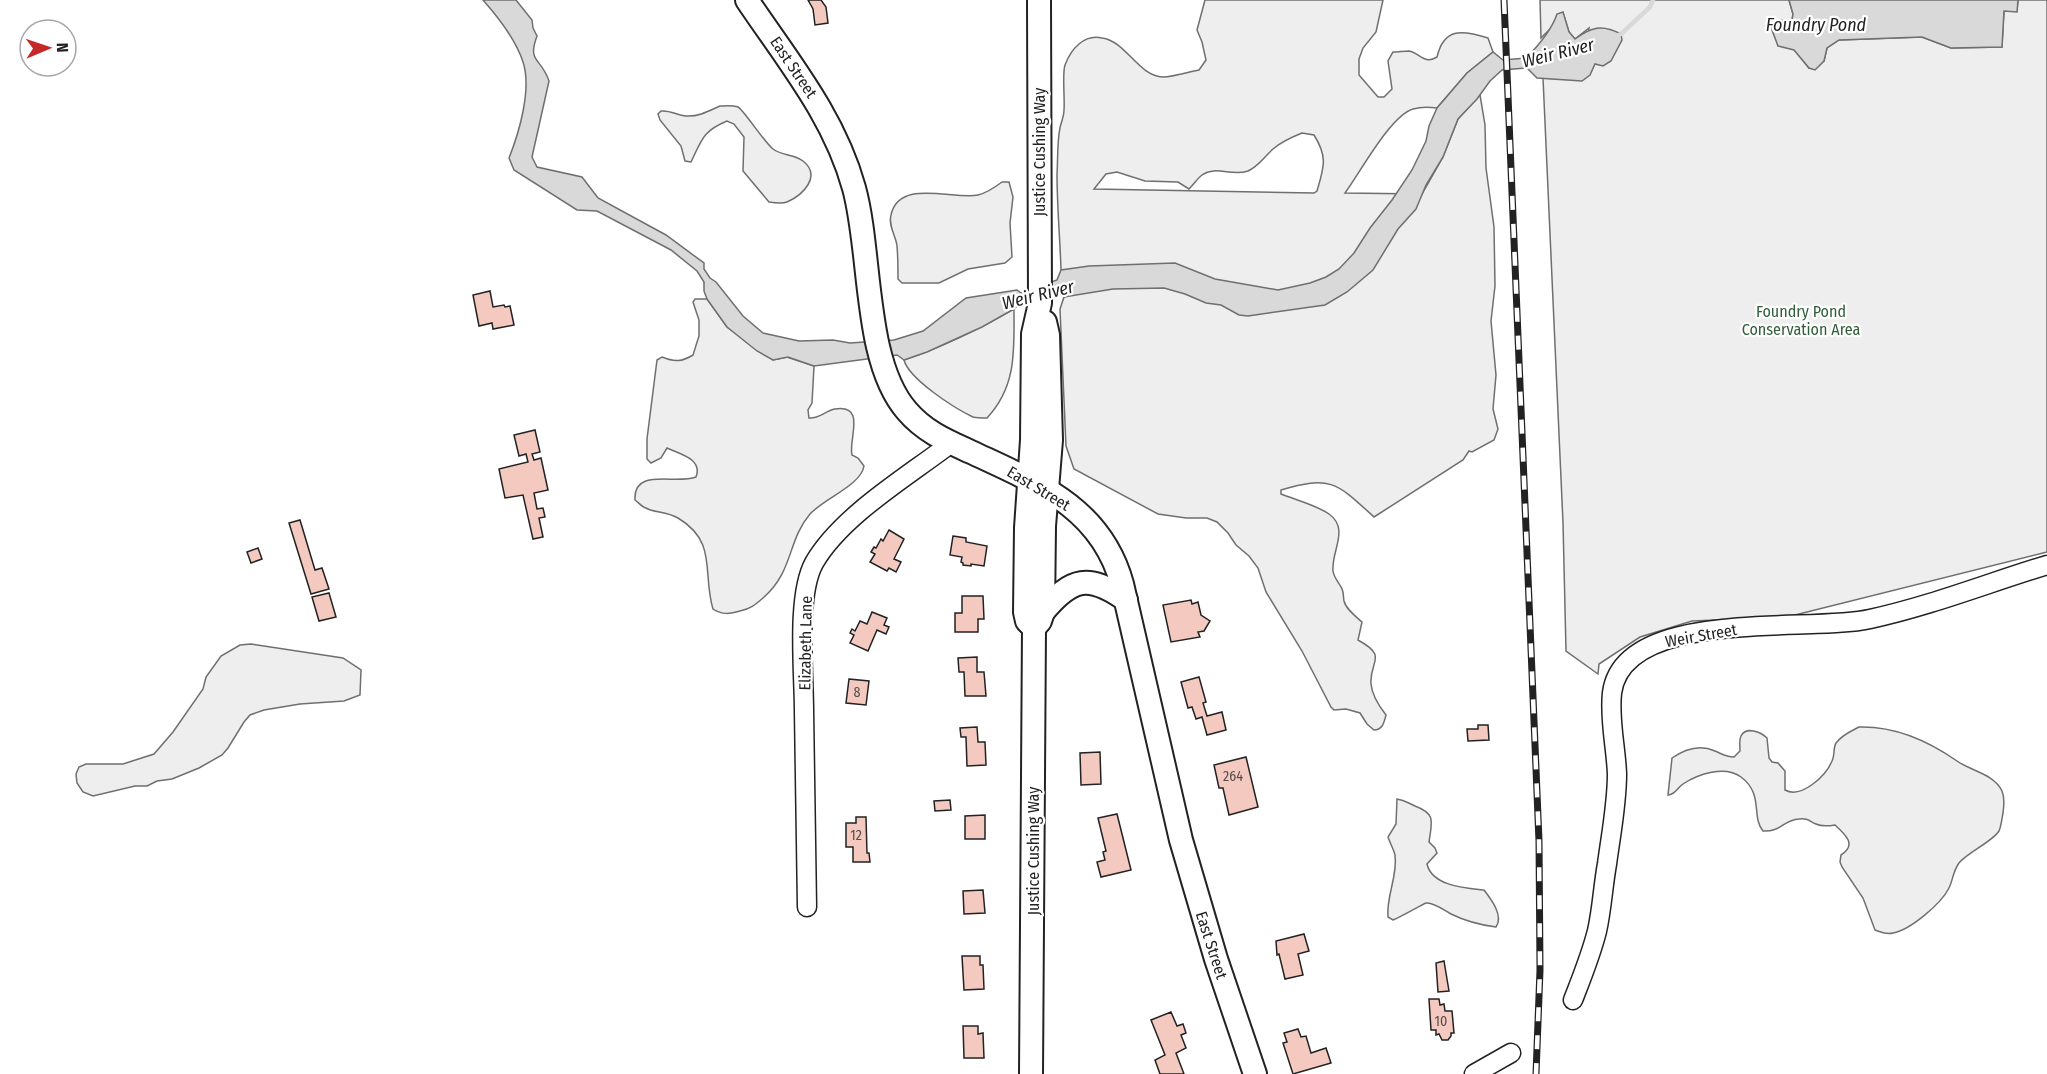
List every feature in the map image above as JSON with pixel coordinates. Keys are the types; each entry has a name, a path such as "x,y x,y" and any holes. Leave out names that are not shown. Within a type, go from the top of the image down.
{"main road":[{"name":"East Street","path":"747,0 818,103 844,157 860,221 878,348 889,383 907,411 922,426 950,444 1038,485 1071,506 1100,535 1115,561 1184,851 1216,959 1255,1074"},
{"name":"Justice Cushing Way","path":"1031,1074 1038,620 1028,621 1025,612 1026,528 1051,440 1048,335 1040,293 1039,0"},
{"path":"1038,620 1064,590 1077,583 1102,585 1126,600"}],"street":[{"name":"Elizabeth Lane","path":"807,907 803,629 808,579 814,563 848,523 950,444"},
{"name":"Weir Street","path":"1573,1000 1597,930 1613,824 1617,775 1612,718 1613,691 1621,671 1635,655 1667,639 1713,630 1867,620 1911,609 2047,565"},
{"path":"1474,1074 1511,1053"}],"green space":[{"path":"1205,0 1383,0 1376,32 1363,48 1359,59 1359,75 1378,97 1384,97 1392,89 1388,61 1393,52 1409,51 1429,60 1437,57 1444,40 1450,36 1456,33 1470,33 1488,38 1493,52 1467,73 1437,108 1413,109 1395,122 1385,133 1345,193 1422,194 1443,157 1458,119 1480,95 1485,125 1486,168 1494,227 1495,286 1491,321 1496,375 1493,409 1498,429 1494,440 1472,452 1469,451 1463,460 1374,517 1351,496 1332,485 1311,483 1281,490 1281,494 1329,514 1338,526 1333,571 1343,590 1347,607 1362,622 1358,640 1375,655 1371,684 1376,701 1386,715 1383,725 1377,730 1367,724 1360,713 1346,709 1334,710 1331,707 1302,651 1266,592 1258,568 1217,522 1207,518 1158,514 1074,469 1066,446 1060,309 1064,297 1068,296 1068,270 1061,270 1057,198 1058,139 1064,113 1065,65 1079,44 1095,37 1110,40 1118,45 1146,71 1154,75 1167,77 1199,70 1206,60 1197,30","holes":["1302,133 1314,135 1323,156 1321,175 1317,191 1314,193 1094,189 1106,174 1117,172 1145,181 1178,182 1189,189 1207,172 1248,171 1276,146"]},
{"name":"Foundry Pond Conservation Area","path":"1540,0 1789,0 1793,14 1792,20 1772,21 1809,68 1824,61 1827,48 1839,40 1922,37 1951,48 2002,47 2004,10 2017,11 2018,0 2047,0 2047,552 1787,617 1692,621 1640,637 1599,664 1598,674 1566,651 1563,523 1543,78 1582,80 1589,28 1575,39 1569,32 1563,13 1557,15 1554,25 1541,38"},
{"path":"720,106 738,107 773,149 803,161 811,173 811,179 799,195 787,202 769,202 743,171 744,137 734,124 727,121 708,132 691,162 685,161 681,146 660,120 658,114 664,111 695,116"},
{"path":"1002,182 1009,182 1013,197 1010,223 1012,257 1005,263 968,269 939,283 902,283 898,279 897,246 890,219 896,204 904,197 915,194 978,195"},
{"path":"695,299 707,299 727,327 773,360 787,357 814,366 809,418 835,409 845,409 851,412 854,424 852,455 858,458 864,466 850,485 810,514 797,535 785,567 773,588 752,606 729,613 713,609 704,548 691,527 674,516 649,510 635,500 636,490 648,480 696,477 697,471 693,461 667,448 661,458 651,463 647,459 647,439 657,360 662,357 682,360 693,355 699,336 699,320 693,302"},
{"path":"1014,309 1013,353 1009,380 997,406 987,418 973,417 955,407 923,384 908,368 904,360 960,337"},
{"path":"251,644 343,658 361,670 360,695 344,701 300,704 264,710 250,715 222,755 199,768 147,786 135,786 93,796 83,792 77,783 76,774 79,767 86,764 123,764 154,754 173,732 203,689 206,677 221,656 240,645"},
{"path":"1859,727 1885,729 1922,741 1994,781 2004,796 2001,825 1996,835 1959,863 1949,888 1932,908 1908,927 1890,934 1875,930 1863,898 1842,867 1841,855 1849,844 1846,836 1835,825 1821,826 1806,819 1799,819 1789,821 1774,830 1763,831 1752,791 1748,784 1735,773 1720,771 1696,777 1668,795 1672,758 1687,750 1698,748 1734,757 1740,751 1741,736 1746,731 1757,732 1767,738 1769,758 1785,771 1785,790 1791,792 1805,789 1819,779 1829,767 1836,743 1844,735"},
{"path":"1397,799 1422,809 1431,819 1429,842 1437,853 1427,864 1430,871 1435,877 1450,884 1484,890 1498,913 1496,927 1462,919 1429,903 1393,920 1388,917 1395,863 1388,837 1396,824"}],"water":[{"path":"483,0 516,0 532,20 537,36 534,56 549,81 532,157 537,167 582,177 598,198 666,235 704,263 704,269 710,278 716,282 743,316 763,333 799,341 833,340 850,343 894,340 923,331 966,298 1017,290 1021,293 1057,280 1061,270 1089,266 1175,263 1215,279 1278,290 1326,277 1339,269 1354,253 1412,170 1426,141 1429,126 1437,108 1467,73 1493,52 1503,60 1526,58 1544,38 1557,14 1563,12 1569,32 1575,39 1586,32 1602,28 1621,34 1622,40 1611,61 1603,66 1595,64 1590,75 1582,81 1537,78 1527,68 1502,70 1458,119 1443,157 1426,185 1416,209 1398,229 1373,270 1347,292 1325,305 1248,316 1239,315 1221,305 1206,303 1164,288 1113,289 1064,297 1058,293 1021,303 982,327 904,360 897,355 814,366 788,357 773,360 757,351 727,327 707,299 704,282 697,271 671,250 597,211 577,210 514,170 509,158 517,136 525,98 523,62 511,37"},
{"name":"Foundry Pond","path":"1789,0 2018,0 2017,12 2004,11 2002,47 1951,48 1922,37 1839,40 1827,48 1824,61 1815,70 1809,68 1794,50 1778,46 1772,30 1772,21 1792,20 1793,14"}],"building":[{"path":"808,0 821,0 826,7 828,23 815,25 813,9"},
{"path":"490,291 493,307 510,306 514,325 493,329 492,323 479,326 473,295"},
{"path":"535,430 540,452 532,454 534,460 541,458 548,490 534,493 537,509 543,508 545,517 539,518 543,537 533,539 523,495 505,498 499,469 528,462 526,454 519,456 514,435"},
{"path":"300,520 315,570 322,568 329,589 311,594 289,523"},
{"path":"889,530 904,539 894,559 901,562 896,572 889,568 887,571 870,562 875,554 871,552 881,539 883,541"},
{"path":"953,536 966,538 966,542 987,546 984,566 963,565 962,557 950,555"},
{"path":"258,548 262,559 251,563 247,552"},
{"path":"329,593 336,617 319,621 312,597"},
{"path":"962,596 983,596 984,619 978,619 978,632 955,632 955,613 962,613"},
{"path":"1191,600 1192,604 1198,602 1201,615 1210,621 1204,631 1198,632 1200,637 1171,642 1163,605"},
{"path":"872,612 887,618 884,625 889,627 886,634 877,630 868,651 850,643 854,635 850,633 852,629 855,631 860,621 867,624"},
{"path":"977,657 977,672 984,672 986,696 965,696 964,672 959,672 958,658"},
{"path":"1199,677 1206,702 1203,703 1207,716 1222,712 1226,730 1207,735 1202,717 1196,719 1192,707 1188,708 1181,682"},
{"path":"849,679 869,681 866,705 846,703"},
{"path":"1478,725 1488,725 1489,740 1468,741 1467,729 1478,729"},
{"path":"977,727 978,742 985,742 986,765 967,766 966,737 961,737 960,728"},
{"path":"1100,752 1101,784 1081,785 1080,753"},
{"path":"1246,757 1258,807 1229,815 1223,788 1219,788 1214,765"},
{"path":"950,800 951,810 935,811 934,801"},
{"path":"1117,814 1131,870 1101,877 1097,862 1105,860 1103,852 1106,851 1098,818"},
{"path":"985,815 985,839 965,839 965,816"},
{"path":"856,817 866,817 867,853 869,853 870,862 853,862 853,847 846,847 846,823 856,823"},
{"path":"983,890 985,913 964,914 963,891"},
{"path":"1304,934 1309,951 1298,954 1303,975 1285,979 1279,954 1277,955 1276,941"},
{"path":"962,956 980,956 980,965 983,965 984,989 964,990"},
{"path":"1444,961 1449,991 1438,992 1436,963"},
{"path":"1429,999 1439,999 1440,1005 1444,1004 1445,1011 1452,1011 1454,1033 1451,1033 1448,1040 1442,1040 1439,1034 1436,1035 1436,1030 1431,1030"},
{"path":"1171,1012 1177,1026 1183,1024 1186,1033 1181,1035 1186,1048 1176,1053 1184,1074 1160,1074 1155,1060 1165,1055 1151,1020"},
{"path":"963,1026 978,1026 978,1034 983,1033 984,1058 964,1058"},
{"path":"1298,1029 1301,1037 1306,1036 1311,1053 1326,1048 1331,1063 1293,1074 1283,1043 1287,1042 1284,1033"}],"waterway":[{"name":"Weir River","path":"1616,36 1650,7 1653,0"}],"railway":[{"path":"1504,0 1539,841 1540,970 1536,1074"}]}
